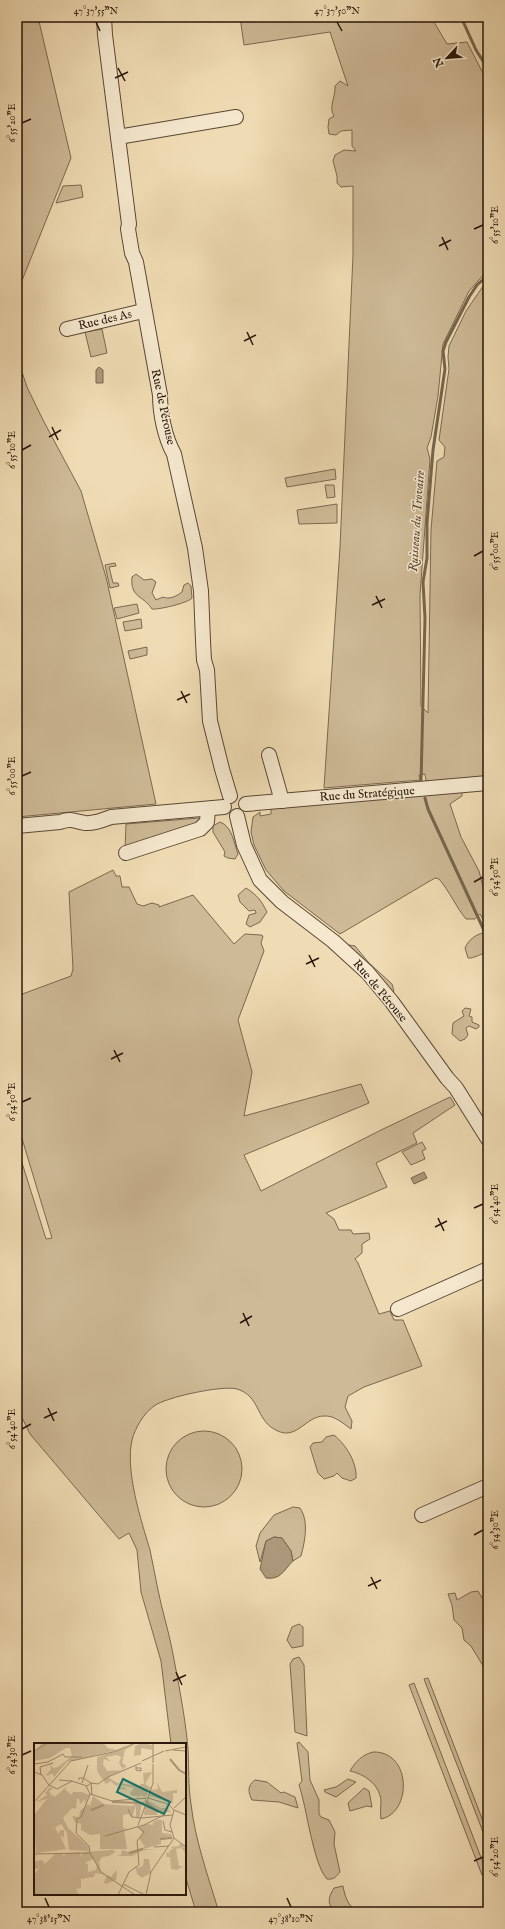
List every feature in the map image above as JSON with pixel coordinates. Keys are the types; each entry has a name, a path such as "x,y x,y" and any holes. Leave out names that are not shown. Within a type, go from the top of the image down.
{"street":[{"name":"Rue de Pérouse","path":"104,17 104,35 130,224 128,229 132,253 136,262 160,395 160,405 170,447 174,454 178,469 195,548 201,591 204,660 207,670 210,721 222,769 227,802"},
{"path":"118,137 236,116"},
{"name":"Rue des As","path":"67,329 144,311"},
{"path":"269,755 282,801"},
{"name":"Rue du Stratégique","path":"246,804 488,783"},
{"path":"17,826 60,822 66,820 77,820 85,823 100,822 111,817 208,808 241,796 246,804 245,811 237,816 230,816 227,802"},
{"path":"126,853 200,829 206,822 208,808"},
{"name":"Rue de Pérouse","path":"237,816 244,845 260,880 282,902 333,941 367,972 392,1002 442,1072 456,1088 488,1139"},
{"path":"398,1310 488,1269"},
{"path":"422,1515 488,1486"}],"shaded area":[{"path":"17,17 38,17 71,158 19,288 17,324"},
{"path":"240,17 431,17 447,44 467,42 488,83 488,270 469,291 443,344 438,396 431,437 427,448 430,459 420,595 421,706 428,713 431,530 437,461 444,457 445,447 439,440 449,369 449,346 466,311 488,279 488,778 426,781 425,774 419,775 420,780 324,788 340,547 353,255 353,186 341,187 337,183 337,176 333,161 335,155 344,150 356,151 352,146 352,130 341,131 336,135 329,134 329,119 334,116 332,113 332,105 335,86 340,81 348,86 330,32 244,45"},
{"path":"81,185 83,197 56,203 63,186"},
{"path":"102,329 107,353 91,357 85,332"},
{"path":"17,357 27,387 81,491 106,577 156,804 17,817"},
{"path":"99,367 103,370 103,383 96,383 96,370"},
{"path":"335,469 336,479 287,487 285,478"},
{"path":"325,485 334,485 335,497 327,498"},
{"path":"337,504 337,523 299,524 297,510"},
{"path":"115,563 116,566 109,567 113,583 118,583 119,586 110,588 105,565"},
{"path":"136,574 144,580 152,579 156,582 152,593 156,600 163,597 170,598 178,595 182,592 184,585 188,583 191,586 192,598 173,606 152,609 135,593 133,589 132,577"},
{"path":"137,604 139,613 117,619 114,608"},
{"path":"141,619 142,628 125,631 123,622"},
{"path":"147,647 147,655 130,659 128,651"},
{"path":"462,790 462,796 450,804 461,837 479,871 488,905 488,929 480,914 475,919 466,919 443,884 439,879 435,878 340,934 284,891 266,870 254,845 251,832 253,817 260,812 260,816 271,814 271,807"},
{"path":"199,818 201,821 197,825 125,848 126,824"},
{"path":"220,822 227,827 232,835 238,854 235,859 224,856 225,852 213,832 213,826"},
{"path":"113,870 116,876 120,876 122,887 129,887 137,904 143,906 152,903 159,905 159,907 193,895 234,944 245,934 263,936 261,943 264,951 238,1020 252,1072 244,1116 361,1084 369,1103 244,1155 261,1191 450,1097 455,1105 413,1133 417,1143 376,1163 387,1187 326,1213 334,1219 339,1230 351,1230 353,1234 369,1233 370,1239 362,1244 362,1253 355,1259 379,1314 390,1311 394,1320 403,1320 422,1366 364,1387 348,1396 345,1407 352,1421 351,1429 335,1418 324,1416 311,1420 294,1431 288,1433 282,1432 268,1425 250,1397 244,1392 230,1388 208,1390 182,1396 170,1399 154,1406 140,1421 132,1440 130,1452 132,1481 142,1525 150,1550 172,1649 188,1748 189,1790 195,1830 217,1906 217,1912 196,1912 186,1878 186,1743 171,1743 161,1661 141,1592 137,1550 129,1533 119,1539 30,1434 17,1407 17,1147 46,1239 52,1238 17,1122 17,996 71,976 73,969 69,892"},
{"path":"246,888 258,898 267,912 260,922 250,927 246,924 249,915 256,913 255,910 249,911 240,902 238,895"},
{"path":"488,932 488,953 473,958 468,958 465,948 469,942 477,935"},
{"path":"349,945 355,946 369,963 392,984 394,991 392,993 350,948"},
{"path":"465,1008 471,1009 469,1016 472,1017 472,1022 479,1025 479,1027 476,1029 469,1026 466,1028 468,1035 465,1039 460,1041 452,1034 453,1023 464,1016 462,1011"},
{"path":"422,1142 426,1149 422,1151 425,1159 411,1165 402,1152"},
{"path":"424,1172 427,1178 414,1184 411,1178"},
{"path":"204,1431 218,1434 231,1442 239,1455 242,1469 239,1483 231,1496 218,1504 204,1507 190,1504 177,1496 169,1483 166,1469 169,1455 177,1442 190,1434"},
{"path":"334,1435 343,1444 353,1460 356,1478 351,1481 342,1478 337,1473 334,1476 324,1479 318,1473 310,1447 313,1443 322,1442 326,1437"},
{"path":"293,1507 300,1508 305,1519 305,1538 301,1556 293,1561 291,1551 282,1538 274,1537 266,1541 260,1562 256,1546 260,1533 274,1515"},
{"path":"274,1537 282,1538 291,1551 293,1561 275,1578 266,1578 260,1569 266,1541"},
{"path":"478,1591 482,1598 488,1596 488,1674 471,1646 464,1640 462,1628 454,1620 452,1605 448,1594 455,1593 457,1600 471,1592"},
{"path":"299,1624 303,1627 303,1646 292,1648 287,1640 292,1627"},
{"path":"299,1657 304,1665 307,1736 295,1732 290,1664 293,1659"},
{"path":"428,1678 488,1834 488,1845 424,1679"},
{"path":"414,1683 487,1873 482,1875 409,1685"},
{"path":"299,1742 308,1752 310,1780 319,1800 319,1814 321,1817 329,1820 335,1832 334,1844 340,1872 332,1879 327,1879 322,1872 314,1849 299,1785 302,1781 297,1743"},
{"path":"373,1752 386,1754 395,1761 401,1771 403,1783 402,1795 398,1806 391,1814 381,1819 381,1800 377,1789 365,1777 350,1771 360,1759"},
{"path":"348,1779 356,1782 336,1797 325,1792 324,1790 336,1787"},
{"path":"255,1780 267,1782 281,1793 284,1792 295,1797 298,1808 279,1802 252,1800 249,1787"},
{"path":"364,1788 369,1791 372,1807 367,1806 350,1811 348,1803"},
{"path":"343,1886 348,1901 358,1912 340,1913 331,1907 329,1898 332,1891 334,1888"}],"waterway":[{"name":"Ruisseau du Trovaire","path":"461,17 476,50 488,69"},
{"name":"Ruisseau du Trovaire","path":"421,783 425,618 423,582 427,558 427,523 433,450 445,369 443,351 446,342 469,297 477,285 488,275"},
{"name":"Ruisseau du Trovaire","path":"425,798 428,809 488,939"}]}
